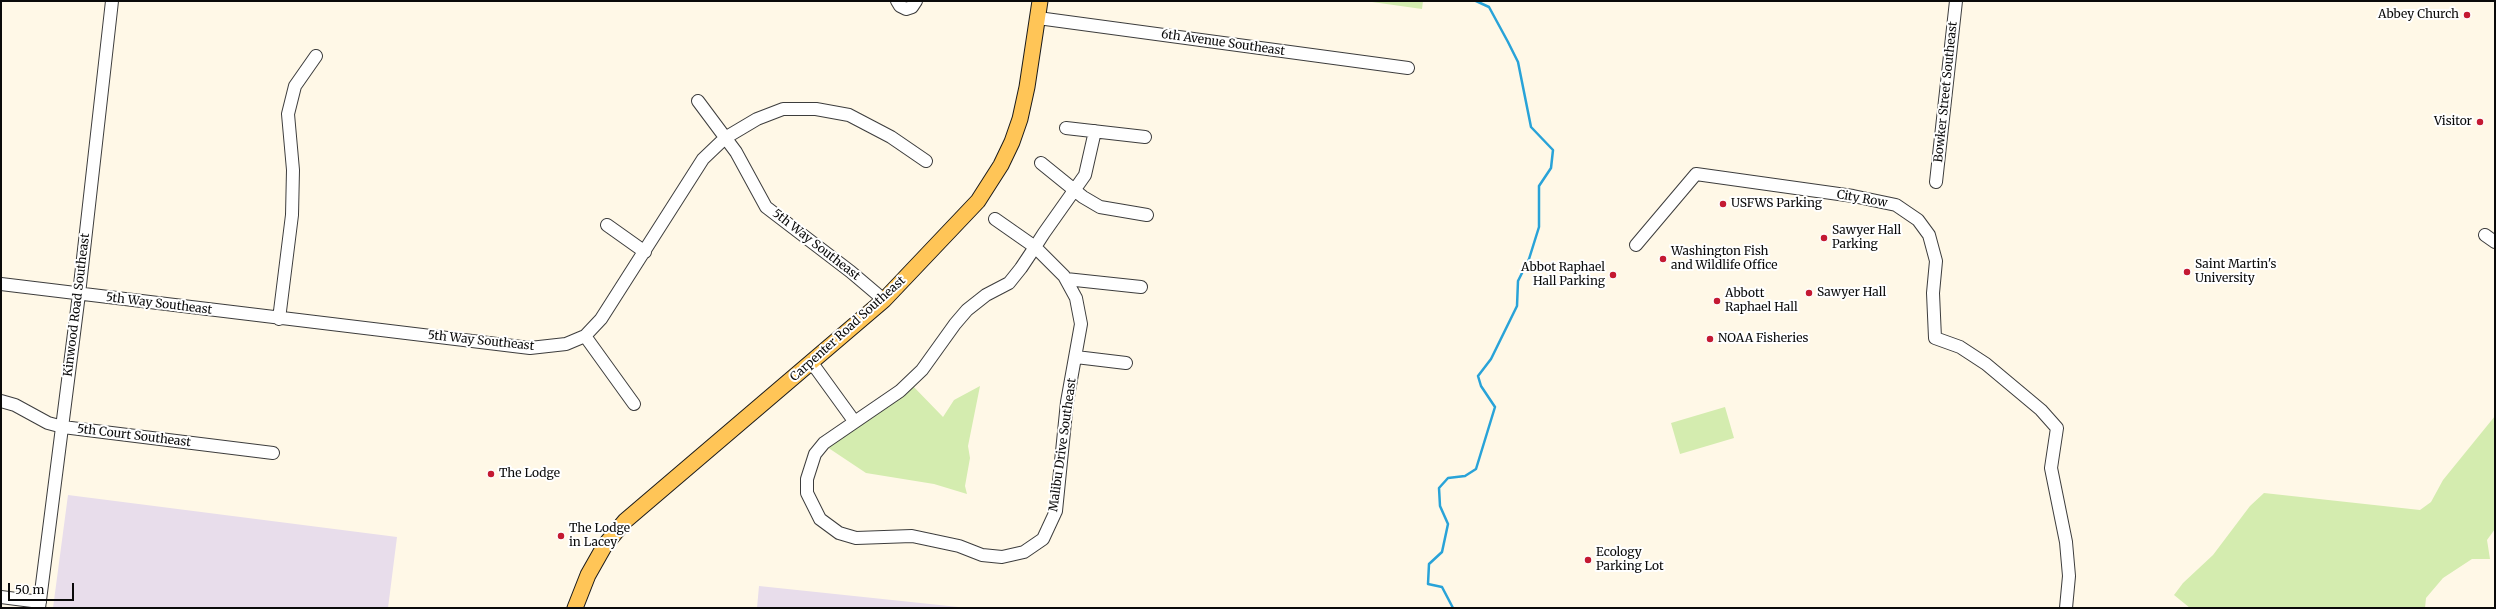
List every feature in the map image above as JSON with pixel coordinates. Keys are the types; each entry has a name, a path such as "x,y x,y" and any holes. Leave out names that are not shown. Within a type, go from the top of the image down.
{"main road":[{"name":"Carpenter Road Southeast","path":"575,608 588,574 605,545 625,521 884,300 978,201 993,180 1012,142 1020,120 1028,87 1040,1"}],"street":[{"name":"Kinwood Road Southeast","path":"40,605 79,294 112,1"},
{"path":"897,1 900,6 906,9 912,7 916,1"},
{"name":"Bowker Street Southeast","path":"1936,182 1956,1"},
{"name":"6th Avenue Southeast","path":"1038,18 1408,68"},
{"path":"279,319 292,215 293,170 288,114 295,86 316,56"},
{"path":"698,101 725,138 757,119 783,109 816,109 849,115 891,137 926,161"},
{"path":"1066,128 1145,137"},
{"name":"Malibu Drive Southeast","path":"1035,247 1049,259 1066,279 1076,298 1081,324 1062,441 1056,511 1043,539 1024,552 1002,557 982,555 936,540 912,536 849,538 830,529 820,519 811,503 807,479 815,454 824,443 854,421 890,399 910,382 955,324 986,295 1009,283 1085,175 1095,131"},
{"name":"5th Way Southeast","path":"1,284 279,319 530,348 566,344 585,336 601,319 703,159 725,138 748,172 766,207 852,272 884,300"},
{"path":"1041,164 1074,190 1100,207 1147,215"},
{"name":"City Row","path":"1636,245 1696,174 1853,196 1896,205 1918,220 1929,235 1936,261 1933,293 1935,338 1960,347 1986,364 2041,410 2057,428 2051,468 2067,556 2069,576 2066,608"},
{"path":"995,220 1035,247"},
{"path":"606,225 644,252"},
{"path":"2485,235 2495,242"},
{"path":"1066,279 1141,287"},
{"path":"585,336 634,404"},
{"path":"1076,357 1126,363"},
{"path":"812,363 854,421"},
{"name":"5th Court Southeast","path":"1,401 15,405 48,423 63,427 273,453"},
{"path":"1,597 40,605"}],"shaded area":[{"path":"68,495 397,537 388,608 53,608"},
{"path":"759,586 968,608 757,608"}],"green space":[{"path":"1365,1 1423,1 1422,9"},
{"path":"910,383 943,417 954,400 980,386 968,446 970,458 965,486 967,494 934,484 866,473 824,445"},
{"path":"1725,407 1734,438 1680,454 1671,423"},
{"path":"2495,416 2495,529 2487,540 2490,559 2472,559 2443,578 2426,598 2425,608 2190,608 2174,595 2183,583 2213,555 2250,506 2264,493 2420,510 2431,502 2443,480"}],"waterway":[{"path":"1453,608 1442,587 1428,584 1429,564 1442,552 1448,524 1440,506 1439,488 1448,478 1465,476 1476,469 1495,407 1481,386 1478,376 1491,359 1517,306 1518,281 1529,259 1539,227 1539,186 1551,168 1553,150 1531,127 1518,62 1508,42 1489,7 1476,1"}],"place":[{"name":"Abbey Church","path":"2467,15"},
{"name":"Visitor","path":"2480,122"},
{"name":"USFWS Parking","path":"1723,204"},
{"name":"Sawyer Hall Parking","path":"1824,238"},
{"name":"Washington Fish and Wildlife Office","path":"1663,259"},
{"name":"Saint Martin's University","path":"2187,272"},
{"name":"Abbot Raphael Hall Parking","path":"1613,275"},
{"name":"Sawyer Hall","path":"1809,293"},
{"name":"Abbott Raphael Hall","path":"1717,301"},
{"name":"NOAA Fisheries","path":"1710,339"},
{"name":"The Lodge","path":"491,474"},
{"name":"The Lodge in Lacey","path":"561,536"},
{"name":"Ecology Parking Lot","path":"1588,560"}]}
